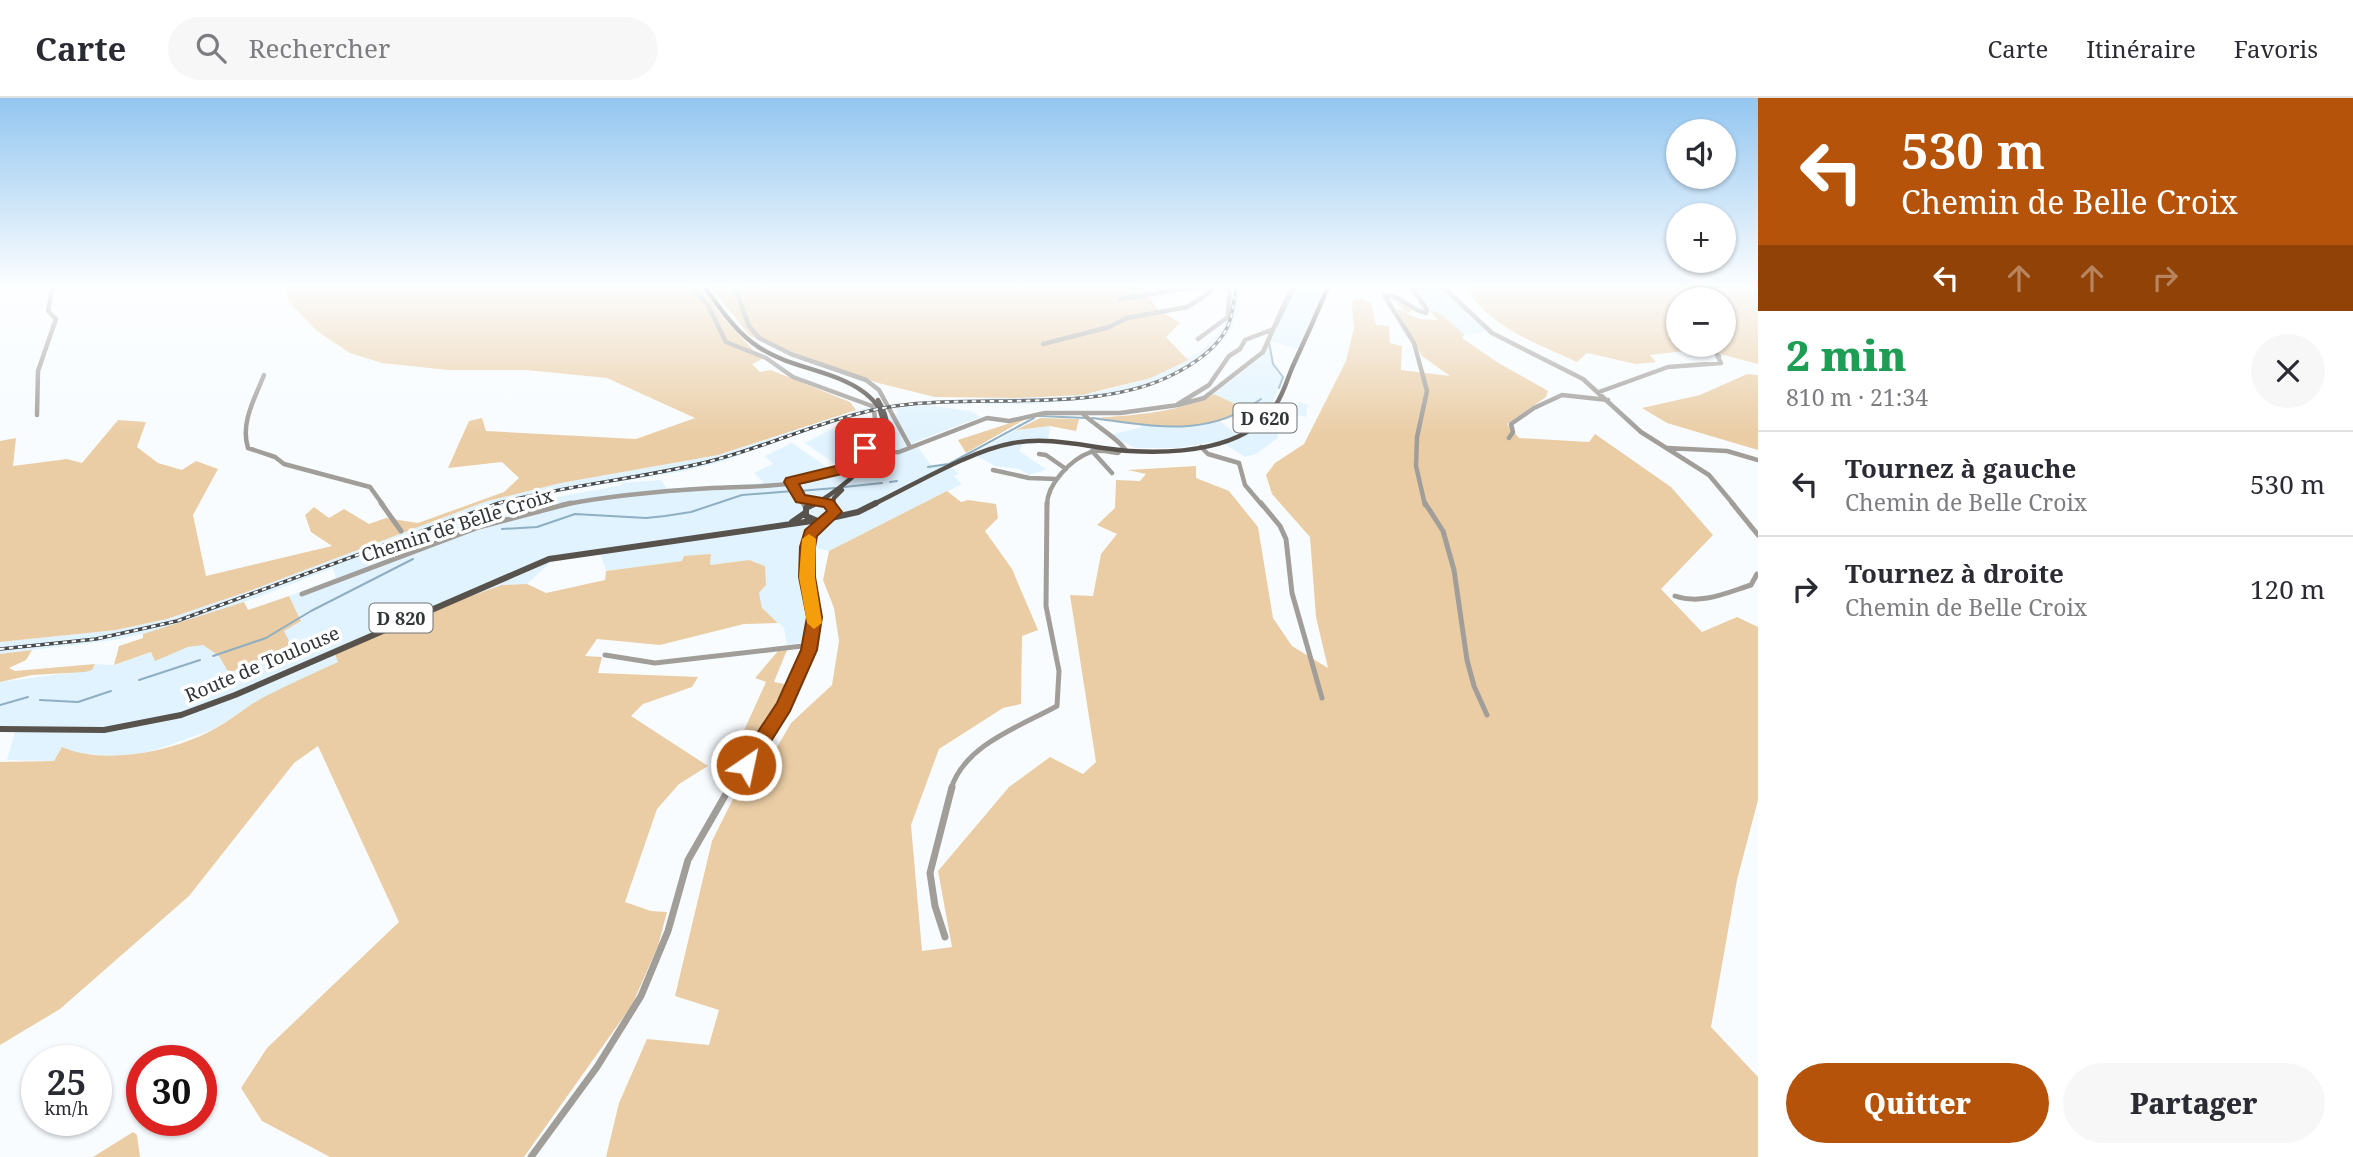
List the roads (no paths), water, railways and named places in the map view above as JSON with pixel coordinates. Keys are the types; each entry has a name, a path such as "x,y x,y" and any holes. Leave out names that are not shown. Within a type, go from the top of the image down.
{"main road":[{"path":"743,334 750,342 790,362 859,389 875,402 883,416 885,434 877,453 836,493 829,519"},
{"name":"D 620","path":"829,519 858,512 985,451 1014,443 1058,441 1123,451 1173,451 1201,447 1242,435 1268,415 1307,334"},
{"name":"Route de Toulouse","path":"0,727 99,727 168,716 260,681 539,560 577,550 792,522 816,502 836,493"},
{"path":"816,502 833,507"},
{"name":"D 620","path":"833,507 843,512 868,507"},
{"path":"805,510 815,524"},
{"name":"Route de Toulouse","path":"0,727 104,730 168,719 235,695 549,559 577,552 815,524 829,519"}],"street":[{"path":"37,415 38,371 51,334"},
{"path":"720,334 731,346 766,358 784,371 815,386 872,406 876,422 865,448 876,450"},
{"path":"757,334 787,353 853,374 873,384 879,390 910,447"},
{"path":"1043,344 1080,334"},
{"path":"1198,339 1204,334"},
{"path":"1178,405 1209,385 1229,356 1240,349 1245,341 1260,334"},
{"path":"885,453 910,447 987,418 1009,421 1034,414 1084,416 1178,405 1209,395 1254,362 1265,347 1269,334"},
{"path":"1409,334 1421,362 1427,391 1417,437 1416,466 1424,505 1443,531 1454,570 1466,660 1474,687 1487,715"},
{"path":"1495,334 1568,370 1599,391 1634,426 1709,475 1758,535"},
{"path":"1599,391 1613,389 1642,375 1668,367 1721,363 1718,357"},
{"path":"264,375 247,425 244,442 248,448 275,457 284,464 370,487 401,531"},
{"path":"1510,438 1513,432 1511,424 1555,397 1566,395 1608,400"},
{"path":"944,937 935,906 930,873 954,780 979,749 1057,706 1059,671 1045,590 1047,497 1051,486 1066,469 1092,451 1118,453 1123,451 1124,445 1084,416"},
{"path":"1201,447 1208,454 1239,463 1245,485 1280,526 1286,539 1292,593 1322,698"},
{"name":"Chemin de Belle Croix","path":"302,594 414,551 525,514 572,502 625,495 791,482 845,468 865,448"},
{"path":"1667,448 1727,451 1758,460"},
{"path":"1092,451 1112,473"},
{"path":"1039,454 1046,455 1066,469"},
{"path":"993,470 1029,478 1057,479"},
{"path":"791,482 805,510"},
{"path":"801,499 816,502"},
{"path":"531,1157 634,1010 668,931 685,864 717,806 784,706 811,645 814,608 807,577 807,554 810,534 815,524"},
{"path":"407,540 414,551"},
{"path":"1675,596 1687,601 1709,598 1751,585 1758,573"},
{"path":"605,655 654,663 811,645"}],"waterway":[{"path":"1269,342 1273,364 1283,377 1279,388"},
{"path":"1092,418 1159,426 1200,425 1241,412 1261,399"},
{"path":"1039,416 1086,418"},
{"path":"928,467 949,464 1034,418"},
{"path":"890,482 897,481"},
{"path":"844,487 882,483"},
{"path":"799,491 835,488"},
{"path":"502,529 537,527 575,514 646,518 665,516 691,512 742,495 793,491"},
{"path":"213,656 266,638 311,611 413,559"},
{"path":"139,680 200,660"},
{"path":"40,700 78,702 111,691"},
{"path":"0,705 28,697"}],"railway":[{"path":"0,649 96,639 177,621 499,503 707,462 871,411 927,403 1070,399 1138,388 1186,368 1217,343 1223,334"}]}
